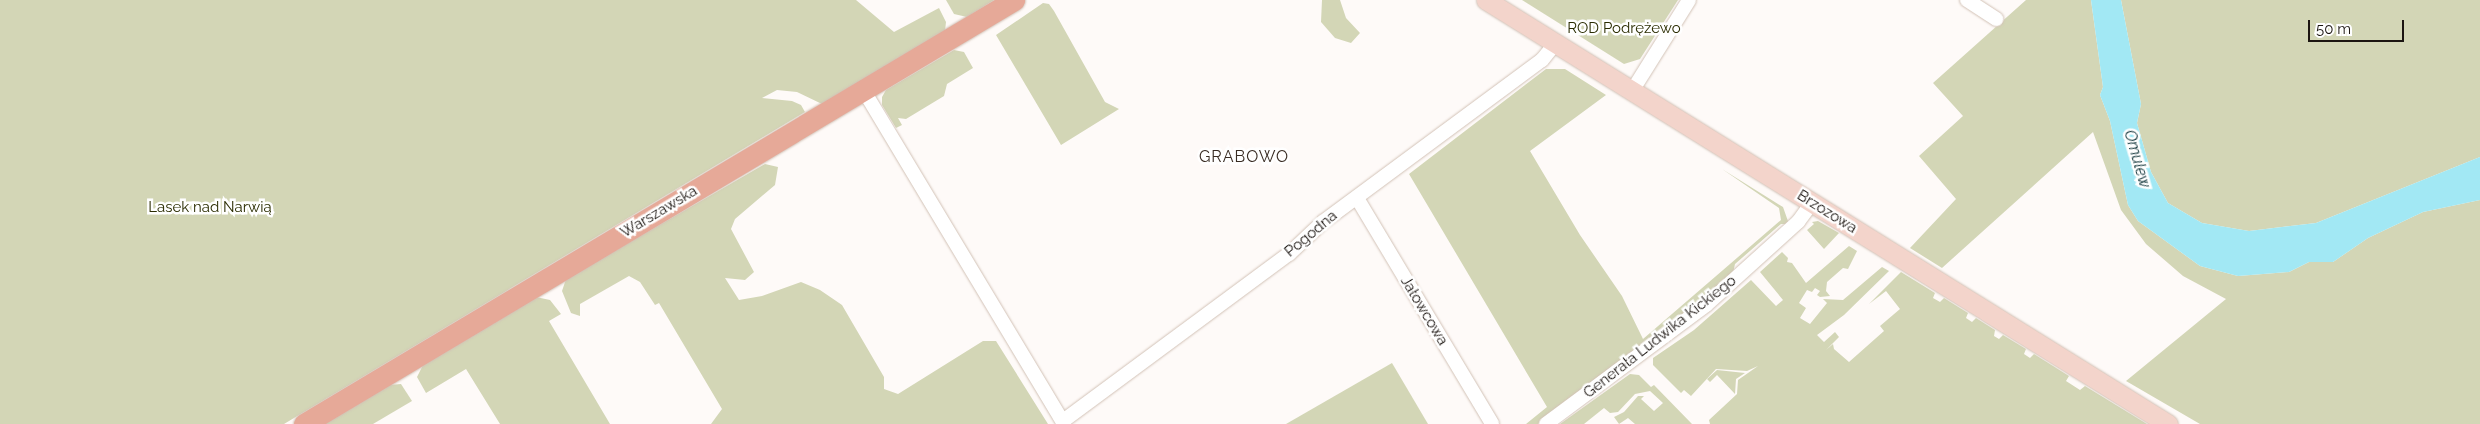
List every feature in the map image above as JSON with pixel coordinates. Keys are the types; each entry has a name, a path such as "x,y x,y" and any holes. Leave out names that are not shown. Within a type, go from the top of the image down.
{"main road":[{"name":"Warszawska","path":"304,424 1014,0"},
{"name":"Brzozowa","path":"1486,0 2168,424"}],"street":[{"path":"1632,91 1689,0"},
{"path":"1967,0 1996,19"},
{"name":"Pogodna","path":"1064,422 1257,279 1357,198 1542,60 1556,43"},
{"path":"864,91 1064,422"},
{"name":"Jałowcowa","path":"1357,198 1492,424"},
{"name":"Generała Ludwika Kickiego","path":"1546,424 1706,304 1798,222 1812,203"}],"green space":[{"name":"Lasek nad Narwią","path":"0,0 856,0 894,32 939,8 946,22 945,31 822,104 797,92 777,90 762,98 792,101 801,105 805,112 284,424 0,424"},
{"path":"946,0 994,0 967,17 954,14"},
{"path":"1322,0 1340,0 1346,18 1360,33 1351,43 1335,38 1321,22"},
{"name":"ROD Podrężewo","path":"1522,0 1678,0 1640,59 1624,64"},
{"path":"2026,0 2091,0 2103,87 2100,95 2110,121 2128,205 2138,221 2200,266 2238,276 2289,272 2309,262 2333,262 2368,238 2423,212 2480,200 2480,424 2200,424 2126,381 2226,299 2183,276 2146,244 2121,210 2093,132 1942,268 1910,248 1956,199 1919,156 1963,116 1933,83"},
{"path":"2121,0 2480,0 2480,157 2316,223 2249,231 2202,223 2168,203 2151,172 2137,123 2141,104"},
{"path":"1043,3 1049,4 1054,11 1105,102 1119,109 1061,145 996,35"},
{"path":"954,50 964,52 973,68 947,84 944,96 906,119 898,118 902,125 896,128 882,105 882,97 886,90"},
{"path":"1546,69 1565,69 1606,95 1530,151 1580,235 1622,296 1643,339 1781,220 1779,208 1722,169 1783,207 1789,224 1781,224 1735,264 1733,273 1704,299 1618,365 1538,424 1526,424 1547,407 1409,174"},
{"path":"765,164 778,167 775,185 735,219 731,229 754,272 745,280 725,278 739,300 762,296 801,282 820,290 842,305 884,377 884,389 898,394 983,341 996,341 1048,424 711,424 722,409 659,303 655,305 640,282 629,276 580,304 580,316 571,313 562,291 566,279"},
{"path":"1818,221 1839,233 1824,249 1807,230 1814,224 1812,222"},
{"path":"1849,246 1857,251 1848,269 1843,268 1827,282 1826,291 1830,296 1820,297 1817,295 1820,291 1815,288 1812,292 1807,290 1799,303 1806,308 1800,318 1810,324 1827,303 1823,299 1843,300 1882,267 1889,271 1844,315 1817,335 1824,342 1835,332 1839,337 1826,350 1833,344 1834,349 1849,362 1884,331 1880,326 1900,309 1886,291 1869,304 1901,272 1935,293 1933,298 1940,302 1944,298 1968,313 1966,318 1972,322 1976,318 1995,330 1994,336 1999,339 2003,335 2026,349 2024,354 2030,358 2034,354 2069,376 2066,381 2080,390 2085,386 2147,424 1710,424 1709,420 1737,394 1738,380 1758,366 1747,371 1716,369 1691,396 1684,390 1681,393 1653,365 1653,358 1694,330 1751,280 1776,306 1783,300 1760,272 1782,252 1788,258 1787,262 1792,263 1806,283"},
{"path":"536,297 550,300 561,314 549,321 610,424 500,424 466,369 426,393 417,377 423,365"},
{"path":"1392,363 1428,424 1286,424"},
{"path":"1717,370 1745,373 1736,379 1735,394 1717,375 1710,382 1707,379"},
{"path":"1630,374 1639,375 1651,387 1654,385 1692,424 1635,424 1628,418 1619,424 1614,417 1624,412 1638,396 1644,396 1641,399 1654,411 1663,403 1650,391 1635,394 1618,412 1610,413 1604,408 1584,424 1560,424"},
{"path":"401,384 412,401 373,424 324,424 389,385"}],"water":[{"name":"Omulew","path":"2091,0 2121,0 2141,104 2137,123 2151,172 2168,203 2202,223 2249,231 2316,223 2480,157 2480,200 2423,212 2368,238 2333,262 2309,262 2289,272 2238,276 2200,266 2138,221 2128,205 2110,121 2100,95 2103,87"}],"district":[{"name":"GRABOWO","path":"1244,157"}]}
